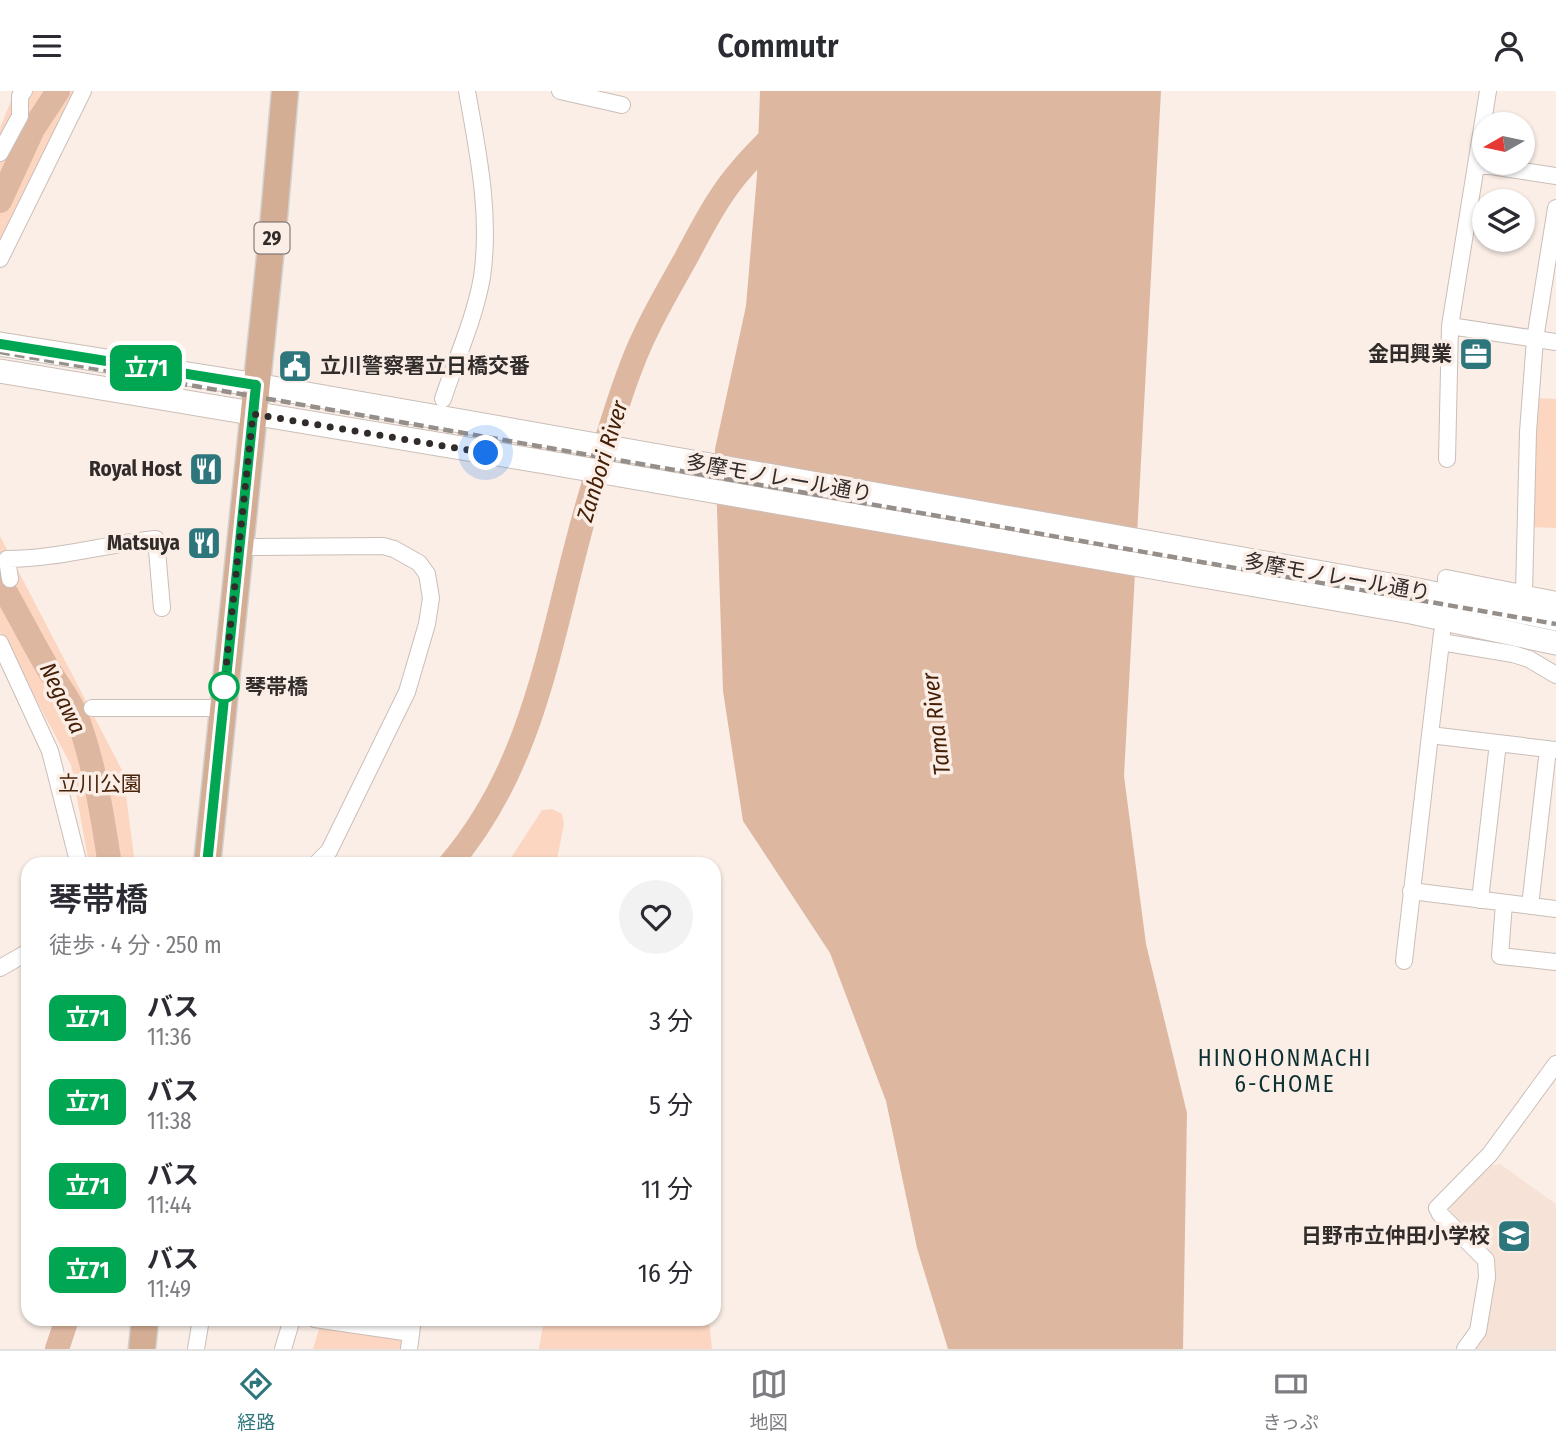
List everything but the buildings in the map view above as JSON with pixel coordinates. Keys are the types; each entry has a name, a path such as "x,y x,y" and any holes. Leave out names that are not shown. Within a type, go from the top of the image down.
{"main road":[{"name":"29","path":"208,857 285,115 285,91"},
{"name":"多摩モノレール通り","path":"0,344 256,385 1413,589 1556,619"},
{"name":"多摩モノレール通り","path":"0,371 545,462 1411,613 1556,643"},
{"path":"142,1349 144,1326"}],"street":[{"path":"0,153 20,116 20,96 24,91"},
{"path":"0,259 83,91"},
{"path":"443,399 475,305 485,255 485,194 467,91"},
{"path":"560,91 622,105"},
{"path":"1485,112 1488,91"},
{"path":"1535,173 1556,176"},
{"path":"1447,459 1450,325 1475,175"},
{"path":"1524,592 1528,432 1535,339 1556,208"},
{"path":"1450,325 1556,342"},
{"path":"10,579 3,554 25,559 117,543 156,540 162,608"},
{"path":"240,547 383,546 419,563 427,574 431,598 427,624 407,692 329,851 323,857"},
{"path":"1446,583 1446,578 1556,600"},
{"path":"1404,961 1441,638 1521,656 1556,675"},
{"path":"0,643 50,751 77,857"},
{"path":"93,708 222,708"},
{"path":"1430,735 1552,750 1530,907"},
{"path":"1480,900 1499,743"},
{"path":"1411,891 1556,909"},
{"path":"1504,903 1500,956 1556,962"},
{"path":"0,968 21,957"},
{"path":"1465,1349 1478,1331 1487,1277 1486,1260 1437,1208 1490,1154 1556,1065"},
{"path":"196,1349 200,1326"},
{"path":"283,1349 290,1326"},
{"path":"360,1326 411,1334"}],"shaded area":[{"name":"日野市立仲田小学校","path":"1500,1164 1556,1204 1556,1349 1473,1349 1493,1273 1450,1214 1450,1203 1488,1166"}],"green space":[{"path":"15,91 78,91 60,119 0,251 0,128"},
{"path":"1536,398 1556,399 1556,528 1530,527"},
{"name":"立川公園","path":"0,536 123,772 134,857 88,857 71,765 0,632"},
{"path":"552,809 562,814 564,824 557,857 512,857 542,810"},
{"path":"320,1326 404,1338 402,1349 313,1349"},
{"path":"543,1326 710,1326 712,1349 539,1349"}],"water":[{"name":"Tama River","path":"760,91 1161,91 1124,776 1146,944 1187,1113 1183,1349 948,1349 917,1248 886,1101 830,953 743,821 723,691 715,449 746,306 757,175"}],"waterway":[{"name":"Negawa","path":"0,201 33,129 58,91"},
{"name":"Zanbori River","path":"455,857 479,825 503,783 522,738 538,693 608,435 643,339 703,227 728,187 765,144 820,91"},
{"name":"Negawa","path":"0,582 77,717 93,772 109,857"},
{"name":"Zanbori River","path":"57,1349 65,1326"}],"railway":[{"path":"0,352 1556,624"}],"bus line":[{"name":"立71","path":"0,344 256,385 208,857"}],"place":[{"name":"金田興業","path":"1476,354"},
{"name":"立川警察署立日橋交番","path":"295,366"},
{"name":"Royal Host","path":"206,469"},
{"name":"Matsuya","path":"204,543"},
{"name":"琴帯橋","path":"224,687"},
{"name":"日野市立仲田小学校","path":"1514,1236"}],"district":[{"name":"HINOHONMACHI 6-CHOME","path":"1285,1071"}],"route":[{"path":"224,687 253,414 486,453"}]}
